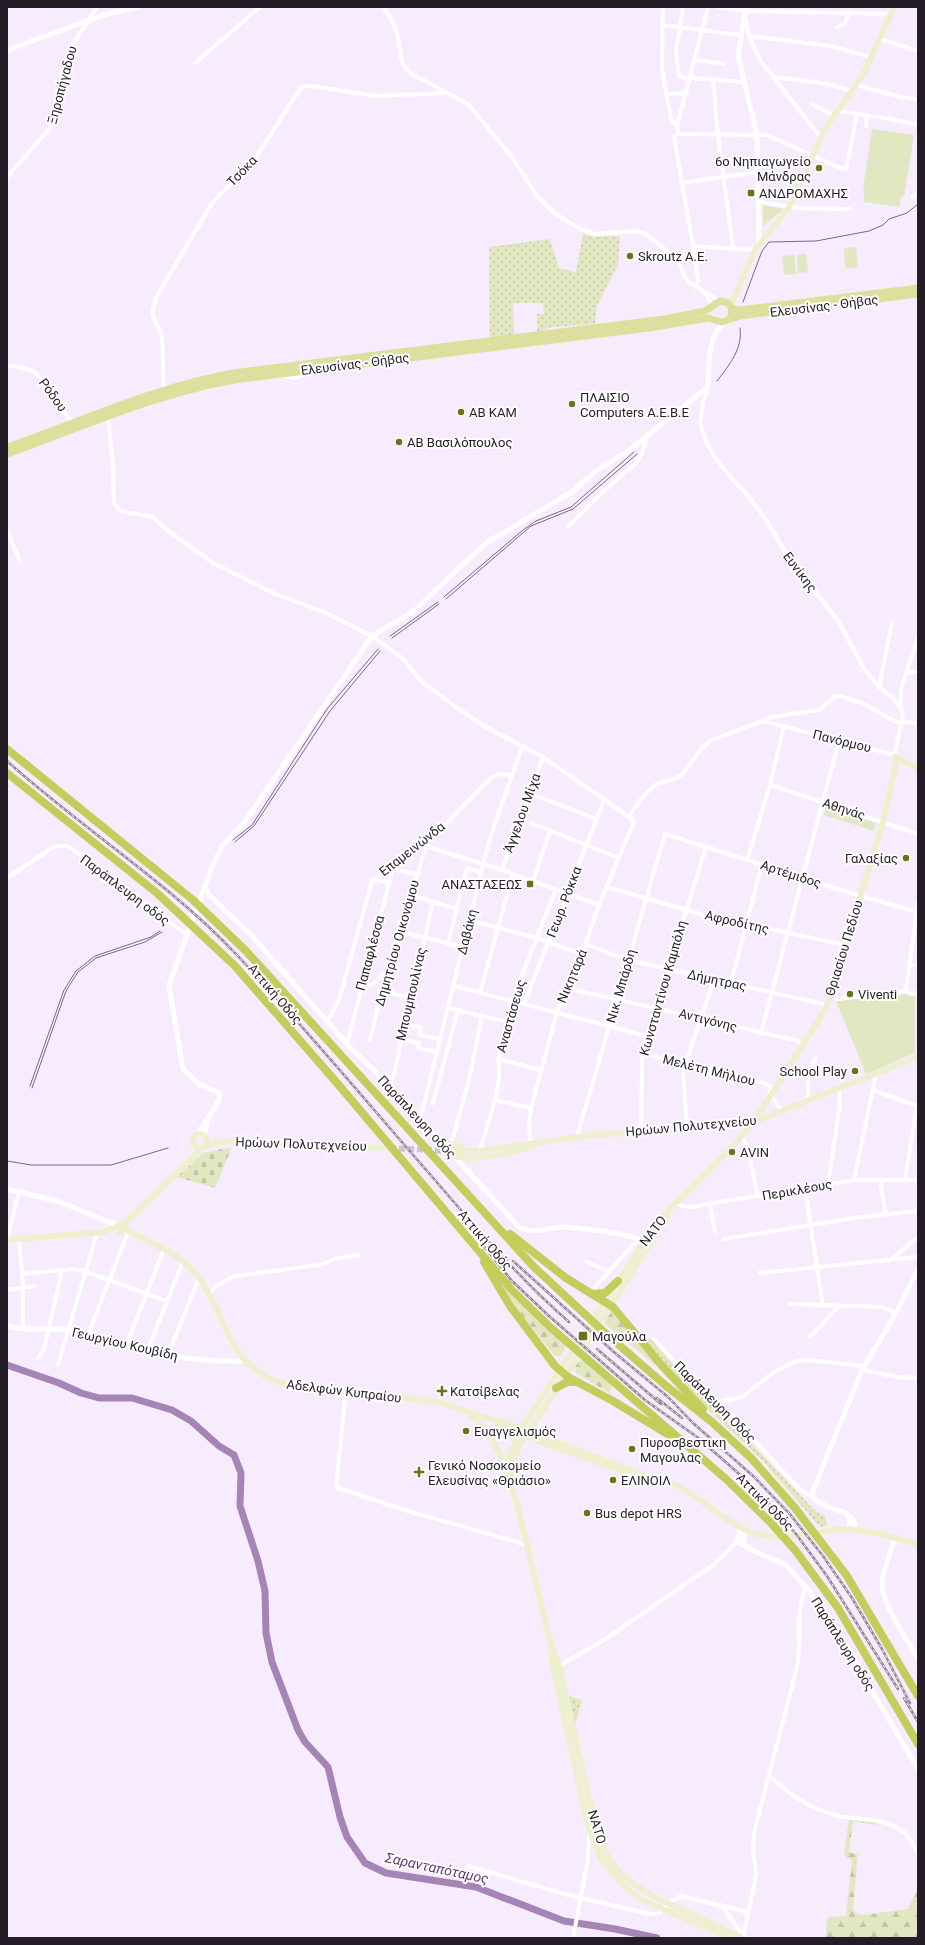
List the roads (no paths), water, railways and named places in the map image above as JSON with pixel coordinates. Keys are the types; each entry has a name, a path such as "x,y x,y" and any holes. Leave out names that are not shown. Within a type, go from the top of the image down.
{"highway":[{"name":"Αττική Οδός","path":"7,749 205,911 246,951 534,1267 569,1301 665,1385 712,1422 751,1458 819,1538 860,1596 918,1696"},
{"name":"Αττική Οδός","path":"7,773 135,875 185,918 235,966 270,1005 512,1290 550,1327 710,1466 772,1523 824,1588 838,1608 918,1744"},
{"path":"479,1207 495,1219 516,1240 552,1268 593,1291 608,1304 663,1367 706,1412 712,1422"},
{"path":"482,1255 484,1264 510,1306 553,1364 579,1383 645,1420 710,1466"},
{"path":"593,1291 605,1293 618,1281"},
{"path":"556,1388 567,1382 579,1383"}],"main road":[{"path":"727,320 732,313 731,307 742,279 759,244 789,207 821,138 857,85 894,7"},
{"path":"731,307 721,301 742,279"},
{"name":"Ελευσίνας - Θήβας","path":"731,307 739,310 918,288"},
{"name":"Ελευσίνας - Θήβας","path":"107,414 198,387 234,380 649,328 708,318 714,320 727,320 918,294"},
{"name":"Ελευσίνας - Θήβας","path":"7,454 164,390 197,380 233,373 649,321 702,312 721,301"},
{"path":"712,307 714,320"},
{"name":"Ελευσίνας - Θήβας","path":"7,447 73,427"},
{"name":"Πανόρμου","path":"896,757 918,768"},
{"name":"Θριασίου Πεδίου","path":"669,1211 754,1121 755,1113 772,1091 825,1004 881,821 896,757"},
{"name":"Ηρώων Πολυτεχνείου","path":"452,1151 480,1150 577,1137 687,1129 765,1119 918,1057"},
{"path":"198,1134 206,1137 207,1142 203,1148 194,1146 193,1138 198,1134"},
{"name":"Ηρώων Πολυτεχνείου","path":"206,1137 220,1142"},
{"path":"452,1151 520,1140 530,1143"},
{"name":"Ηρώων Πολυτεχνείου","path":"120,1228 203,1148 220,1142 254,1141 382,1148"},
{"path":"461,1164 461,1161 466,1158 513,1152 546,1141"},
{"path":"441,1142 452,1151 466,1158"},
{"name":"Ηρώων Πολυτεχνείου","path":"187,1163 194,1153 194,1146"},
{"name":"ΝΑΤΟ","path":"669,1211 642,1241 618,1281 608,1304 605,1316 571,1366 562,1372 523,1433 509,1457 507,1468 508,1478 527,1545 551,1644 559,1666 596,1828 602,1846 614,1865 628,1881 646,1894 742,1938"},
{"name":"ΝΑΤΟ","path":"513,1492 511,1475 514,1459 523,1433 534,1422 556,1388 566,1361 598,1311 608,1304 669,1211"},
{"path":"7,1240 100,1232 120,1228"},
{"name":"Αδελφών Κυπραίου","path":"120,1228 128,1235 164,1248 183,1261 199,1278 209,1294 244,1360 251,1368 266,1377 285,1384 424,1400 445,1404 465,1410 491,1420 497,1424 523,1433"},
{"name":"Αδελφών Κυπραίου","path":"120,1228 144,1240"},
{"path":"465,1410 485,1428 498,1450 508,1478"},
{"path":"534,1422 534,1431 538,1436"},
{"path":"523,1433 538,1436 646,1476 679,1486 744,1530 759,1535 786,1536 852,1529 918,1544"},
{"path":"523,1433 626,1472 646,1476"},
{"name":"ΝΑΤΟ","path":"551,1644 552,1663 589,1829 601,1859 615,1878 632,1893 730,1938"}],"street":[{"name":"Ξηροπήγαδου","path":"7,177 52,128 57,98 72,46 97,7"},
{"path":"7,52 13,48 89,20 137,7"},
{"path":"195,63 260,7"},
{"path":"384,7 396,30 400,54 406,69 468,104 512,157 542,201 557,215 580,229 595,234 636,231 646,234 678,260 686,280 696,288 721,301"},
{"path":"663,7 662,69 671,119 677,126"},
{"path":"683,7 676,51 678,74 691,79 713,79 745,82"},
{"path":"678,134 677,126 696,60 708,7"},
{"path":"718,7 745,11 859,12 891,14"},
{"path":"859,12 860,7"},
{"path":"745,11 740,35 738,56 757,135 759,244"},
{"path":"745,11 749,36 760,60 821,138"},
{"path":"837,27 845,24 849,12"},
{"path":"663,25 740,35"},
{"path":"749,36 831,46 871,57"},
{"path":"880,39 918,51"},
{"path":"696,60 724,64"},
{"path":"773,77 823,83 852,91"},
{"path":"713,79 718,135 733,248"},
{"path":"857,85 918,100"},
{"name":"Τσόκα","path":"164,390 162,338 153,318 154,304 157,296 212,203 253,162 300,89 305,86 310,86 377,96 446,92"},
{"path":"666,94 687,93"},
{"path":"812,104 836,114 868,115 918,125"},
{"path":"696,288 698,280 674,137 678,134 767,135 812,156 846,169 857,114"},
{"path":"866,126 868,115"},
{"path":"681,183 758,172"},
{"path":"912,197 918,194"},
{"path":"759,202 789,207 850,209"},
{"path":"693,246 756,250"},
{"path":"701,291 709,299 712,307"},
{"path":"714,320 714,339"},
{"path":"198,1134 218,1101 220,1095 218,1092 197,1082 183,1069 169,992 170,978 205,885 222,846 244,823 372,636 414,611 488,542 572,491 597,470 627,452 646,438 708,387 708,362 714,339 720,327 727,320"},
{"name":"Ρόδου","path":"7,366 26,368 36,373 73,427"},
{"name":"Ευνίκης","path":"708,387 703,403 700,423 706,442 724,470 744,491 765,518 788,557 839,622 863,667 879,687 892,697 900,707"},
{"path":"107,414 112,454 114,503 120,511 153,517 172,534 215,564 274,594 324,612 372,636 402,658 422,682 460,710 522,747 543,757 629,817 634,808 658,783 674,780 680,775 702,747 710,741 762,721 785,714 819,710 834,697 841,696 862,704 886,718 902,723 918,723"},
{"path":"568,527 636,462 643,451 646,438"},
{"path":"7,531 20,561"},
{"path":"879,687 892,623"},
{"path":"896,757 903,715 900,707 901,689 918,637"},
{"path":"907,672 918,672"},
{"name":"Πανόρμου","path":"762,721 839,740 896,757"},
{"path":"747,860 770,785 784,726"},
{"path":"761,1033 802,877 824,803 839,740"},
{"name":"Δαβάκη","path":"420,1120 489,841 522,747"},
{"name":"Άγγελου Μίχα","path":"502,870 543,757"},
{"name":"Επαμεινώνδα","path":"327,1022 339,1000 369,887 374,879 450,820 492,776 500,774 511,775"},
{"name":"Αθηνάς","path":"770,785 918,834"},
{"path":"529,793 596,819"},
{"name":"Γεωρ. Ρόκκα","path":"524,1004 604,800"},
{"name":"Νικηταρά","path":"530,1143 529,1122 531,1108 557,1012 566,988 582,954 599,905 633,826 634,822 629,817"},
{"path":"530,823 619,858"},
{"path":"533,881 550,831"},
{"name":"Αρτέμιδος","path":"664,834 762,864 858,896 917,912"},
{"name":"Νικ. Μπάρδη","path":"577,1137 664,834"},
{"path":"424,841 426,847 502,870 567,892 599,905"},
{"name":"Παράπλευρη οδός","path":"7,878 50,849 59,845 70,848 187,935"},
{"name":"Δημητρίου Οικονόμου","path":"370,1040 399,931 426,847"},
{"name":"Κωνσταντίνου Καμπόλη","path":"641,1132 643,1053 706,847"},
{"name":"Παπαφλέσσα","path":"347,1044 394,863"},
{"path":"731,983 762,864"},
{"path":"448,944 467,868 482,872"},
{"path":"392,869 417,874"},
{"path":"480,993 497,927 513,874"},
{"path":"374,879 388,883"},
{"name":"Παράπλευρη οδός","path":"205,885 209,895 251,935 347,1044 391,1087 441,1142 452,1151 461,1164 523,1229 537,1231 562,1227 617,1234 642,1241"},
{"name":"Αφροδίτης","path":"607,887 686,910 843,944"},
{"name":"Αναστάσεως","path":"481,1147 495,1100 499,1079 498,1059 512,1001 556,889"},
{"path":"411,895 457,909"},
{"name":"Μπουμπουλίνας","path":"391,1087 400,1039 433,902"},
{"path":"906,992 918,902"},
{"path":"470,920 536,938 582,954"},
{"path":"399,931 463,947"},
{"name":"Δήμητρας","path":"585,944 628,960 731,983 772,994 825,1004"},
{"path":"909,965 918,965"},
{"path":"361,986 373,984 388,969"},
{"path":"687,1129 684,1104 683,1071 714,980"},
{"path":"454,986 647,1036"},
{"name":"Αντιγόνης","path":"566,988 702,1018 801,1044"},
{"path":"830,989 837,999 906,992 910,994 918,993"},
{"path":"383,991 410,998"},
{"path":"448,1008 507,1022"},
{"path":"433,1103 458,1010"},
{"path":"452,1151 454,1134 470,1076 482,1016"},
{"path":"404,1024 421,1027 419,1035 440,1039"},
{"path":"400,1039 419,1043 418,1048 437,1052"},
{"name":"Μελέτη Μήλιου","path":"643,1053 685,1065 764,1083 772,1091 782,1112"},
{"path":"808,1102 808,1072 816,1058"},
{"path":"498,1059 541,1070"},
{"path":"854,1180 876,1074"},
{"path":"828,1185 840,1103 839,1090"},
{"path":"873,1090 917,1105 905,1180"},
{"path":"495,1100 531,1108"},
{"path":"206,1137 205,1132 209,1115"},
{"path":"741,1136 747,1145 758,1197"},
{"name":"Περικλέους","path":"677,1203 686,1207 710,1205 854,1180 918,1180"},
{"path":"880,1181 886,1215"},
{"path":"7,1189 58,1201 120,1228"},
{"path":"805,1189 823,1306"},
{"path":"7,1240 19,1192"},
{"path":"710,1205 715,1232"},
{"path":"724,1239 918,1211"},
{"path":"58,1365 70,1330 86,1272 100,1232 106,1221"},
{"path":"88,1335 128,1235"},
{"path":"888,1261 918,1237"},
{"path":"19,1239 23,1288 23,1329"},
{"path":"593,1291 632,1246 642,1241"},
{"path":"126,1346 164,1248"},
{"path":"209,1294 216,1286 235,1276 316,1266 335,1259 358,1255"},
{"path":"759,1273 918,1258"},
{"path":"147,1352 183,1261"},
{"path":"587,1262 610,1272"},
{"path":"22,1274 73,1269 86,1272 167,1301"},
{"path":"852,1529 850,1519 847,1514 826,1507 811,1496 863,1368 896,1313 918,1269"},
{"path":"38,1358 44,1350 62,1270"},
{"path":"168,1355 199,1278"},
{"path":"7,1290 35,1286"},
{"path":"791,1304 882,1307 896,1313"},
{"path":"810,1337 839,1306"},
{"name":"Γεωργίου Κουβίδη","path":"7,1326 23,1329 70,1330 147,1352 220,1361 244,1360"},
{"name":"Παράπλευρη Οδός","path":"654,1339 695,1384 719,1402 789,1478 801,1490 811,1496"},
{"path":"719,1402 742,1397 774,1372 796,1361 810,1360 863,1368 898,1377 918,1378"},
{"path":"346,1391 336,1487 408,1511 527,1545"},
{"path":"559,1666 604,1640 713,1565 733,1546 744,1530"},
{"path":"742,1544 744,1530"},
{"path":"895,1538 884,1574 882,1588 887,1603 918,1659"},
{"name":"Παράπλευρη οδός","path":"737,1541 786,1565 806,1587 839,1635 918,1769"},
{"path":"742,1938 756,1874 753,1840 799,1655 799,1609 806,1587"},
{"path":"770,1776 795,1797 825,1811 843,1817 879,1820 893,1826 908,1836 918,1853"},
{"path":"573,1937 588,1859 589,1829"},
{"path":"468,1866 568,1896 581,1897 655,1914 681,1896 748,1912"},
{"path":"721,1905 740,1931 744,1932"}],"waterway":[{"path":"743,302 762,251 769,242 816,241 869,231 883,225 889,219 907,213 918,204"},
{"path":"717,381 737,350 740,328"},
{"path":"444,597 523,530 536,521 571,507 634,452"},
{"path":"446,599 531,526 573,509 637,454"},
{"path":"390,636 438,602"},
{"path":"392,638 439,604"},
{"path":"233,840 252,825 327,709 378,649"},
{"path":"235,842 254,826 330,711 380,651"},
{"path":"30,1086 64,990 76,971 95,956 151,937 160,931"},
{"path":"32,1088 66,991 78,972 96,958 145,942 162,932"},
{"path":"7,1161 31,1165 111,1165 168,1148"},
{"name":"Σαρανταπόταμος","path":"7,1365 59,1383 81,1393 99,1398 132,1398 172,1410 191,1421 219,1446 234,1455 241,1473 240,1506 258,1561 265,1591 266,1633 272,1662 298,1730 305,1742 328,1767 340,1817 347,1837 365,1863 386,1873 476,1887 564,1921 615,1929 657,1938"}],"tunnel":[{"path":"390,1148 452,1151"}],"railway":[{"path":"7,761 35,786 182,902 209,927 236,954 307,1032 492,1246 529,1285 569,1322"},
{"path":"477,1238 512,1281 549,1316 645,1400 697,1437 737,1472 773,1508 796,1534 827,1576 898,1689"},
{"path":"513,1261 615,1353 668,1397 693,1423 752,1475 789,1513 823,1556 852,1598 882,1649 910,1703"},
{"path":"597,1349 661,1404"},
{"path":"657,1398 682,1418"},
{"path":"904,1698 918,1722"}],"place":[{"name":"6ο Νηπιαγωγείο Μάνδρας","path":"819,168"},
{"name":"ΑΝΔΡΟΜΑΧΗΣ","path":"751,193"},
{"name":"Skroutz Α.Ε.","path":"630,256"},
{"name":"ΠΛΑΙΣΙΟ Computers Α.Ε.Β.Ε","path":"572,404"},
{"name":"ΑΒ ΚΑΜ","path":"461,412"},
{"name":"ΑΒ Βασιλόπουλος","path":"399,442"},
{"name":"Γαλαξίας","path":"906,858"},
{"name":"ΑΝΑΣΤΑΣΕΩΣ","path":"530,884"},
{"name":"Viventi","path":"850,994"},
{"name":"School Play","path":"855,1071"},
{"name":"AVIN","path":"732,1152"},
{"name":"Μαγούλα","path":"583,1336"},
{"name":"Κατσίβελας","path":"442,1391"},
{"name":"Ευαγγελισμός","path":"466,1431"},
{"name":"Πυροσβεστικη Μαγουλας","path":"632,1449"},
{"name":"Γενικό Νοσοκομείο Ελευσίνας «Θριάσιο»","path":"419,1472"},
{"name":"ΕΛΙΝΟΙΛ","path":"613,1480"},
{"name":"Bus depot HRS","path":"587,1513"}]}
